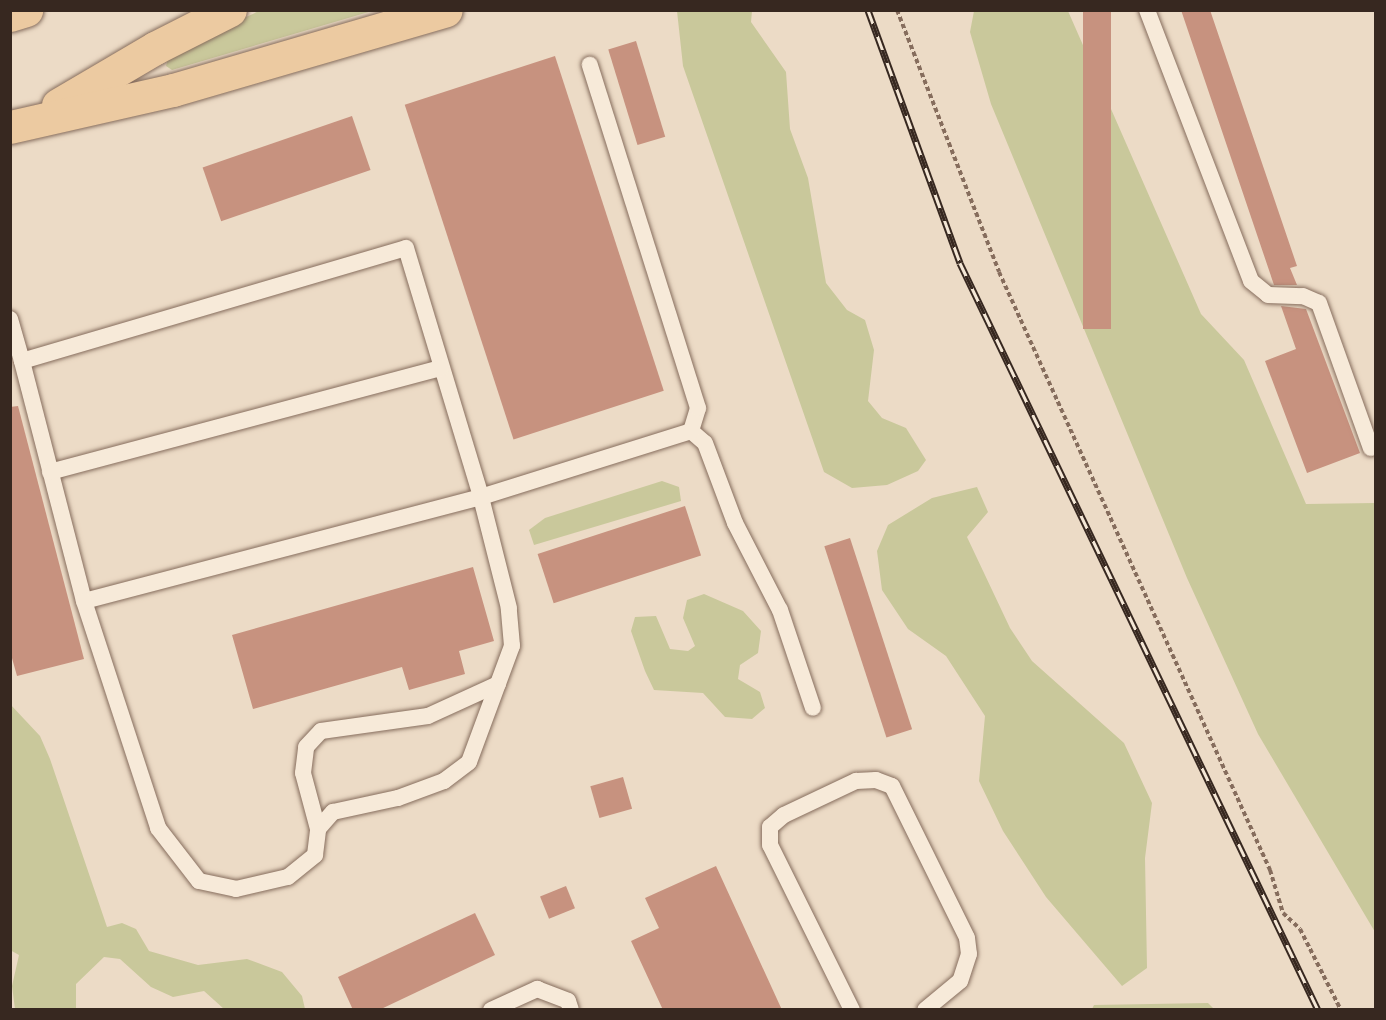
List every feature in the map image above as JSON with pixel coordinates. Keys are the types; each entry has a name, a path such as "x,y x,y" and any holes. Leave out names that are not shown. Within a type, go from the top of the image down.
{"main road":[{"path":"10,15 26,10"},
{"path":"23,123 154,48 230,10"},
{"path":"23,123 173,90 446,10"},
{"path":"154,48 150,70 155,81 173,90"}],"lane":[{"path":"1148,10 1251,281 1268,294 1303,296 1319,303 1371,448"},
{"path":"590,65 698,408 691,431"},
{"path":"22,361 406,248 440,368 481,497 509,608 512,646 469,762 444,781 398,798 333,812 318,829"},
{"path":"10,319 84,601 158,828 199,881 236,889 288,877 315,855 318,829 303,772 306,747 321,731 428,716 498,684"},
{"path":"50,472 440,368"},
{"path":"84,601 481,497 691,431"},
{"path":"691,431 705,443 735,523 780,610 813,708"},
{"path":"852,1010 770,844 770,827 784,815 856,781 876,780 892,786 967,938 969,954 960,981 925,1010"},
{"path":"491,1010 537,989 568,1001 571,1010"}],"path":[{"path":"897,10 999,272 1270,870 1283,913 1300,929 1341,1010"}],"green space":[{"path":"259,11 372,11 172,70 166,66 170,52"},
{"path":"677,11 752,11 751,22 786,72 790,129 808,178 826,283 847,310 865,320 874,350 868,401 882,418 906,428 926,460 918,471 887,485 852,488 824,472 683,66"},
{"path":"974,11 1068,11 1201,314 1244,360 1306,504 1375,503 1375,932 1258,734 1187,578 991,104 970,32"},
{"path":"662,481 679,487 681,501 534,545 529,530 545,518"},
{"path":"977,487 988,512 967,537 1010,628 1032,661 1124,743 1152,803 1145,858 1147,968 1122,986 1046,897 1003,831 979,781 985,716 946,656 908,629 882,590 877,551 888,525 932,498"},
{"path":"704,594 743,611 761,631 758,653 740,665 738,679 760,692 765,708 752,719 725,717 703,693 654,690 645,671 631,631 635,617 656,616 670,649 688,651 695,646 683,618 687,600"},
{"path":"10,704 40,736 50,759 107,927 122,923 136,929 149,951 198,965 247,959 282,972 302,996 305,1009 224,1009 204,991 173,997 151,987 120,959 104,957 76,984 76,1009 15,1009 12,986 19,955 10,950"},
{"path":"1208,1003 1214,1009 1092,1009 1094,1005"}],"building":[{"path":"1083,10 1111,10 1111,329 1083,329"},
{"path":"1181,10 1210,10 1297,266 1290,268 1297,285 1274,285"},
{"path":"636,41 665,137 638,145 608,49"},
{"path":"555,56 664,391 514,440 405,105"},
{"path":"352,116 371,170 221,221 203,167"},
{"path":"1281,306 1306,309 1360,453 1307,473 1265,361 1296,349"},
{"path":"18,406 84,659 17,676 10,651 10,407"},
{"path":"685,506 701,555 554,603 538,554"},
{"path":"850,538 912,729 886,738 824,546"},
{"path":"473,567 494,641 459,651 465,674 409,690 402,667 253,709 232,635"},
{"path":"623,777 632,809 599,818 590,786"},
{"path":"716,866 782,1010 663,1010 631,941 659,928 645,898"},
{"path":"566,886 575,908 549,919 540,896"},
{"path":"475,913 495,955 379,1010 353,1010 338,977"}],"railway":[{"path":"868,10 960,263 1318,1010"}]}
